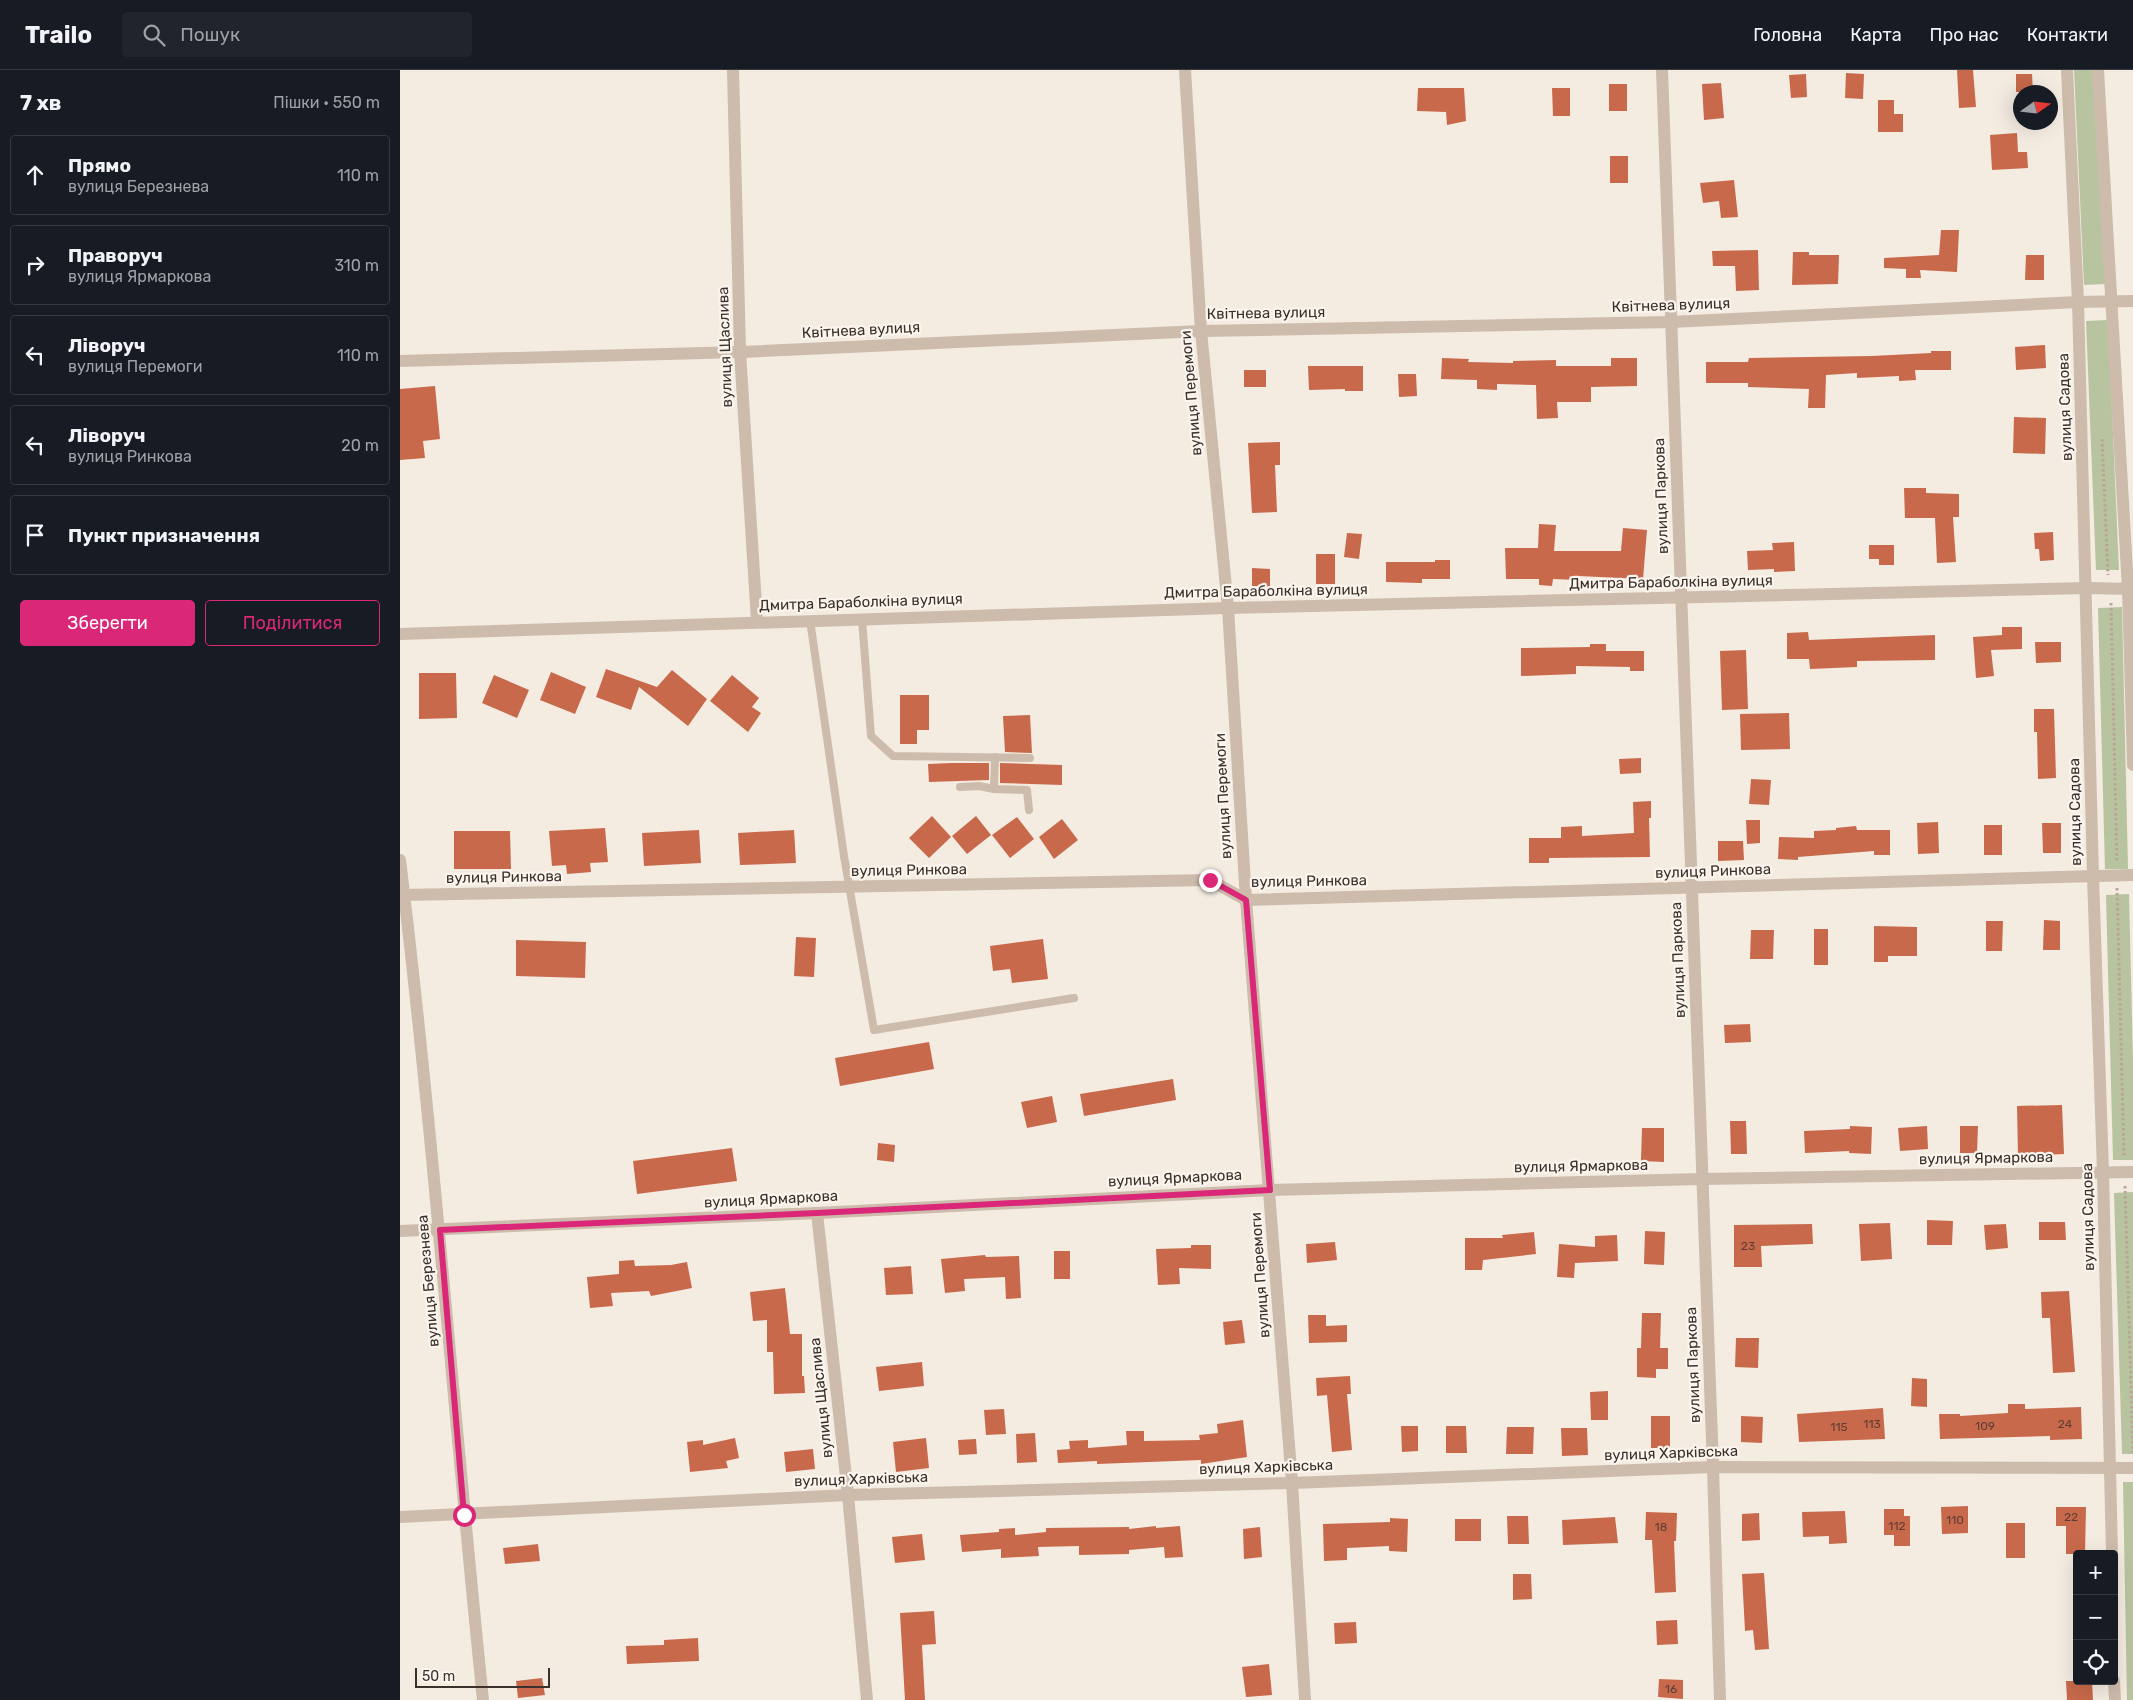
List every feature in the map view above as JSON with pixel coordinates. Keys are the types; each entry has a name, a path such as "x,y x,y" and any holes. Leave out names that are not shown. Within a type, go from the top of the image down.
{"street":[{"name":"вулиця Щаслива","path":"733,70 740,352 757,621"},
{"name":"вулиця Перемоги","path":"1184,70 1201,331 1228,608 1246,900 1292,1483 1306,1700"},
{"name":"вулиця Паркова","path":"1662,70 1720,1700"},
{"name":"вулиця Садова","path":"2066,70 2078,302 2093,876 2104,1172 2112,1550"},
{"path":"2098,70 2130,589 2133,765"},
{"name":"Квітнева вулиця","path":"400,361 740,352 1201,331 1670,322 2133,301"},
{"name":"Дмитра Бараболкіна вулиця","path":"400,634 757,621 1228,608 1681,599 2086,588 2130,589"},
{"name":"вулиця Березнева","path":"400,860 402,895 440,1230 464,1515 484,1700"},
{"name":"вулиця Ринкова","path":"402,895 1210,880 1246,900 2133,876"},
{"name":"вулиця Ярмаркова","path":"400,1231 817,1213 1270,1190 1701,1179 2129,1172"},
{"name":"вулиця Щаслива","path":"817,1213 848,1495 866,1700"},
{"name":"вулиця Харківська","path":"400,1517 848,1495 1292,1483 1713,1466 2133,1468"},
{"path":"2114,1685 2114,1700"}],"lane":[{"path":"862,618 871,736 893,756 1030,758"},
{"path":"810,620 850,887 874,1030 1074,998"},
{"path":"994,788 995,758"},
{"path":"960,787 1027,790 1029,810"}],"path":[{"path":"2109,589 2117,876 2129,1172 2133,1452"}],"green space":[{"path":"2074,70 2094,70 2105,284 2084,285"},
{"path":"2108,320 2119,570 2096,570 2086,321"},
{"path":"2122,607 2128,869 2105,869 2098,608"},
{"path":"2129,894 2133,1060 2133,1160 2113,1160 2106,895"},
{"path":"2133,1192 2133,1454 2122,1454 2114,1193"},
{"path":"2123,1482 2133,1482 2133,1700 2127,1700"}],"building":[{"path":"1957,70 1973,70 1976,107 1959,108"},
{"path":"1846,73 1864,74 1863,99 1845,98"},
{"path":"1806,74 1807,97 1791,98 1789,75"},
{"path":"2016,74 2032,74 2033,85 2016,85"},
{"path":"1721,83 1724,118 1704,120 1702,84"},
{"path":"1609,84 1627,84 1627,111 1609,111"},
{"path":"1418,88 1464,88 1466,121 1447,125 1446,112 1417,111"},
{"path":"1552,88 1570,88 1570,116 1553,116"},
{"path":"1878,100 1894,100 1894,114 1903,114 1903,132 1878,132"},
{"path":"2017,133 2018,152 2027,152 2028,168 1992,170 1990,135"},
{"path":"1610,156 1628,156 1628,183 1610,183"},
{"path":"1734,180 1738,217 1721,218 1719,201 1703,203 1700,183"},
{"path":"1941,230 1959,230 1957,272 1920,270 1921,278 1906,278 1906,269 1884,268 1884,258 1939,255"},
{"path":"1758,250 1759,290 1736,291 1735,266 1713,266 1712,251"},
{"path":"1793,252 1809,252 1809,255 1839,255 1838,284 1792,285"},
{"path":"2026,255 2044,255 2044,280 2025,280"},
{"path":"2045,345 2046,368 2016,370 2015,347"},
{"path":"1931,351 1951,351 1951,370 1915,370 1916,380 1899,381 1899,376 1857,378 1857,373 1826,375 1825,408 1808,408 1809,389 1748,387 1748,383 1706,383 1706,362 1748,362 1749,358 1872,356 1931,353"},
{"path":"1442,358 1469,359 1468,362 1513,363 1513,361 1556,360 1556,366 1611,366 1611,358 1637,358 1637,386 1591,387 1591,402 1557,402 1558,418 1537,419 1536,385 1497,384 1497,390 1477,389 1477,380 1441,379"},
{"path":"1308,366 1363,366 1363,391 1345,391 1345,389 1309,390"},
{"path":"1244,370 1266,370 1266,387 1244,387"},
{"path":"1398,374 1416,374 1417,396 1399,397"},
{"path":"435,386 440,439 423,441 425,458 400,460 400,389"},
{"path":"2014,417 2046,418 2045,454 2013,453"},
{"path":"1280,442 1280,465 1275,465 1277,512 1252,513 1248,443"},
{"path":"1904,488 1926,488 1926,493 1959,494 1959,517 1953,517 1956,562 1937,563 1935,518 1905,518"},
{"path":"1539,524 1556,525 1554,551 1621,551 1623,528 1647,530 1643,579 1578,576 1578,580 1553,579 1552,586 1539,585 1539,579 1506,579 1505,548 1538,548"},
{"path":"2053,532 2054,560 2040,561 2039,549 2035,549 2034,533"},
{"path":"1347,533 1362,534 1359,559 1344,557"},
{"path":"1794,542 1795,571 1774,572 1774,569 1748,570 1747,551 1773,550 1772,543"},
{"path":"1869,545 1894,545 1894,565 1879,565 1879,559 1869,559"},
{"path":"1316,554 1335,554 1335,584 1316,584"},
{"path":"1435,560 1450,560 1450,579 1422,579 1422,583 1386,582 1386,562 1435,562"},
{"path":"1252,568 1270,569 1270,587 1252,586"},
{"path":"2002,627 2022,627 2022,649 1991,650 1994,676 1976,678 1973,637 2002,635"},
{"path":"1808,632 1809,640 1935,635 1935,660 1857,661 1857,667 1810,669 1809,659 1787,659 1787,633"},
{"path":"2035,642 2061,642 2061,662 2036,663"},
{"path":"1590,644 1606,644 1606,651 1644,651 1644,671 1630,671 1630,667 1576,666 1576,674 1521,676 1521,648 1590,647"},
{"path":"1746,650 1748,709 1722,710 1720,651"},
{"path":"606,669 657,687 672,670 707,699 688,726 639,687 631,710 596,697"},
{"path":"551,672 586,687 575,714 540,700"},
{"path":"419,673 456,673 457,718 419,719"},
{"path":"494,675 529,690 517,718 482,703"},
{"path":"732,675 759,698 752,707 761,713 748,732 710,701"},
{"path":"900,695 929,695 929,730 917,730 917,744 900,744"},
{"path":"2034,709 2054,709 2056,778 2038,779 2037,732 2034,732"},
{"path":"1789,713 1790,749 1741,750 1740,714"},
{"path":"1030,715 1032,753 1005,752 1003,716"},
{"path":"1641,758 1641,773 1620,774 1619,759"},
{"path":"989,763 989,780 929,782 928,764"},
{"path":"1000,763 1062,765 1062,785 1000,783"},
{"path":"1751,779 1771,780 1769,805 1749,804"},
{"path":"1651,801 1651,818 1649,818 1650,857 1549,858 1549,863 1529,863 1529,838 1561,838 1561,827 1582,826 1582,836 1634,833 1633,802"},
{"path":"932,816 951,837 929,858 909,838"},
{"path":"976,816 991,835 967,854 952,836"},
{"path":"1017,817 1034,839 1010,858 992,835"},
{"path":"1062,819 1078,840 1054,859 1039,837"},
{"path":"1746,820 1760,820 1760,843 1747,844"},
{"path":"1938,822 1939,853 1918,854 1917,823"},
{"path":"2042,823 2061,823 2061,853 2043,853"},
{"path":"1984,825 2002,825 2002,855 1984,855"},
{"path":"1856,826 1857,830 1890,830 1890,855 1874,855 1874,851 1798,857 1798,860 1778,859 1779,837 1814,838 1814,831 1836,830 1836,828"},
{"path":"605,828 608,862 590,863 591,872 567,874 566,865 552,866 549,831"},
{"path":"699,830 701,863 644,866 642,833"},
{"path":"794,830 796,863 740,865 738,833"},
{"path":"454,831 510,831 511,869 454,869"},
{"path":"1718,841 1743,841 1744,860 1718,861"},
{"path":"2044,920 2060,921 2060,950 2043,950"},
{"path":"1986,921 2003,921 2002,951 1986,951"},
{"path":"1874,926 1917,927 1917,956 1888,956 1888,962 1874,962"},
{"path":"1814,929 1828,929 1828,965 1814,965"},
{"path":"1751,930 1774,930 1773,959 1750,959"},
{"path":"796,937 816,938 814,977 794,976"},
{"path":"1043,939 1048,979 1012,983 1010,969 993,971 990,946"},
{"path":"516,940 586,942 585,978 516,976"},
{"path":"1750,1024 1751,1042 1725,1043 1724,1025"},
{"path":"929,1042 934,1069 840,1086 835,1058"},
{"path":"1173,1079 1176,1100 1084,1116 1080,1094"},
{"path":"1052,1096 1057,1122 1027,1128 1021,1102"},
{"path":"2062,1105 2064,1154 2018,1156 2017,1106"},
{"path":"1730,1121 1746,1121 1747,1154 1731,1154"},
{"path":"1850,1126 1872,1127 1871,1154 1849,1153 1849,1151 1805,1153 1804,1131 1850,1129"},
{"path":"1927,1126 1928,1149 1900,1151 1898,1128"},
{"path":"1960,1126 1978,1126 1977,1153 1960,1153"},
{"path":"1642,1128 1664,1128 1664,1162 1641,1161"},
{"path":"878,1143 895,1145 894,1162 877,1160"},
{"path":"732,1148 737,1181 637,1194 633,1161"},
{"path":"1927,1220 1953,1221 1952,1245 1927,1245"},
{"path":"2039,1222 2065,1222 2066,1240 2039,1240"},
{"path":"1890,1223 1892,1259 1861,1261 1859,1224"},
{"path":"1812,1224 1813,1244 1761,1246 1762,1267 1734,1267 1734,1225"},
{"path":"2006,1224 2008,1248 1986,1250 1984,1225"},
{"path":"1645,1231 1665,1232 1664,1265 1644,1264"},
{"path":"1534,1232 1536,1254 1483,1260 1482,1270 1465,1270 1465,1238 1503,1238 1502,1235"},
{"path":"1617,1235 1618,1261 1575,1263 1574,1278 1557,1277 1559,1244 1595,1247 1595,1236"},
{"path":"1335,1242 1337,1260 1307,1263 1306,1244"},
{"path":"1191,1245 1211,1245 1211,1269 1179,1268 1180,1284 1158,1285 1156,1249 1191,1248"},
{"path":"1054,1251 1070,1251 1070,1279 1054,1279"},
{"path":"985,1255 986,1257 1019,1256 1021,1298 1006,1299 1005,1277 964,1279 965,1291 945,1293 941,1259"},
{"path":"634,1260 635,1266 671,1265 687,1262 692,1288 651,1296 649,1291 611,1293 613,1306 590,1308 587,1277 619,1274 619,1261"},
{"path":"911,1266 913,1294 886,1295 884,1268"},
{"path":"785,1288 790,1334 802,1334 802,1376 804,1376 805,1393 774,1394 773,1352 767,1352 767,1320 753,1321 750,1292"},
{"path":"2069,1291 2075,1372 2053,1373 2050,1318 2042,1318 2041,1292"},
{"path":"1642,1313 1661,1313 1660,1348 1668,1348 1668,1369 1656,1369 1656,1378 1637,1377 1637,1348 1641,1348"},
{"path":"1308,1315 1326,1315 1326,1326 1347,1325 1347,1342 1309,1343"},
{"path":"1242,1320 1245,1343 1225,1345 1223,1322"},
{"path":"1736,1338 1759,1338 1758,1368 1735,1367"},
{"path":"922,1362 924,1386 879,1391 876,1367"},
{"path":"1350,1376 1351,1394 1347,1394 1352,1450 1332,1452 1327,1395 1317,1396 1316,1378"},
{"path":"1912,1378 1927,1379 1927,1407 1911,1406"},
{"path":"1608,1391 1608,1420 1591,1420 1590,1392"},
{"path":"2008,1404 2025,1404 2025,1409 2081,1407 2082,1439 2050,1440 2050,1436 1940,1439 1939,1414 1960,1414 1960,1416 2008,1413"},
{"path":"1883,1408 1885,1439 1799,1442 1797,1414"},
{"path":"1004,1409 1006,1434 986,1435 984,1410"},
{"path":"1651,1416 1670,1416 1670,1448 1651,1448"},
{"path":"1741,1416 1763,1417 1762,1443 1741,1442"},
{"path":"1243,1420 1247,1457 1201,1464 1201,1460 1097,1464 1097,1461 1058,1463 1057,1450 1070,1449 1069,1441 1088,1440 1088,1448 1127,1445 1126,1431 1144,1431 1144,1441 1200,1440 1199,1435 1218,1433 1217,1424"},
{"path":"1401,1426 1418,1426 1418,1451 1402,1452"},
{"path":"1446,1426 1466,1426 1467,1453 1446,1453"},
{"path":"1507,1427 1534,1427 1533,1454 1506,1454"},
{"path":"1561,1428 1587,1428 1588,1455 1562,1456"},
{"path":"1035,1433 1037,1462 1017,1463 1016,1434"},
{"path":"735,1438 739,1458 726,1461 728,1468 690,1472 687,1442 703,1440 703,1445"},
{"path":"926,1438 929,1468 896,1472 893,1442"},
{"path":"976,1439 977,1454 959,1455 958,1440"},
{"path":"813,1449 815,1469 786,1472 784,1452"},
{"path":"1968,1506 1968,1533 1942,1534 1941,1507"},
{"path":"2056,1507 2086,1507 2085,1550 2073,1550 2073,1554 2066,1554 2066,1526 2056,1526"},
{"path":"1884,1509 1904,1509 1904,1516 1910,1516 1910,1546 1894,1546 1894,1535 1884,1535"},
{"path":"1845,1511 1847,1543 1829,1544 1829,1536 1803,1537 1802,1512"},
{"path":"1646,1512 1677,1513 1676,1541 1674,1541 1676,1592 1655,1593 1652,1540 1645,1540"},
{"path":"1759,1513 1760,1540 1742,1541 1742,1514"},
{"path":"1507,1516 1528,1516 1529,1544 1508,1544"},
{"path":"1615,1517 1618,1543 1563,1545 1562,1520"},
{"path":"1390,1518 1408,1519 1407,1552 1389,1551 1389,1546 1347,1548 1347,1560 1324,1561 1323,1524 1390,1522"},
{"path":"1455,1519 1481,1519 1481,1541 1455,1541"},
{"path":"2006,1523 2025,1523 2025,1558 2006,1558"},
{"path":"1156,1526 1156,1528 1180,1526 1183,1557 1165,1558 1164,1547 1129,1550 1129,1554 1079,1555 1079,1546 1038,1547 1039,1556 1001,1558 1001,1549 962,1552 960,1535 999,1532 999,1529 1015,1528 1015,1535 1046,1532 1046,1528 1129,1527 1129,1529"},
{"path":"1260,1527 1262,1557 1244,1559 1243,1529"},
{"path":"922,1534 925,1560 895,1563 892,1537"},
{"path":"538,1544 540,1561 505,1564 503,1548"},
{"path":"1764,1573 1769,1649 1755,1650 1753,1630 1745,1631 1742,1574"},
{"path":"1513,1574 1531,1574 1532,1599 1513,1600"},
{"path":"934,1611 936,1644 922,1645 925,1700 905,1700 900,1613"},
{"path":"1677,1620 1678,1644 1657,1645 1656,1621"},
{"path":"1356,1622 1357,1643 1335,1644 1334,1623"},
{"path":"698,1638 699,1661 627,1664 626,1646 664,1645 664,1640"},
{"path":"1269,1664 1272,1695 1246,1697 1242,1667"},
{"path":"542,1678 545,1695 518,1698 516,1681"},
{"path":"1659,1679 1683,1680 1683,1699 1658,1697"},
{"path":"2066,1681 2073,1681 2073,1685 2092,1685 2093,1700 2067,1700"}],"route":[{"path":"464,1515 440,1230 1270,1190 1246,900 1210,880"}]}
